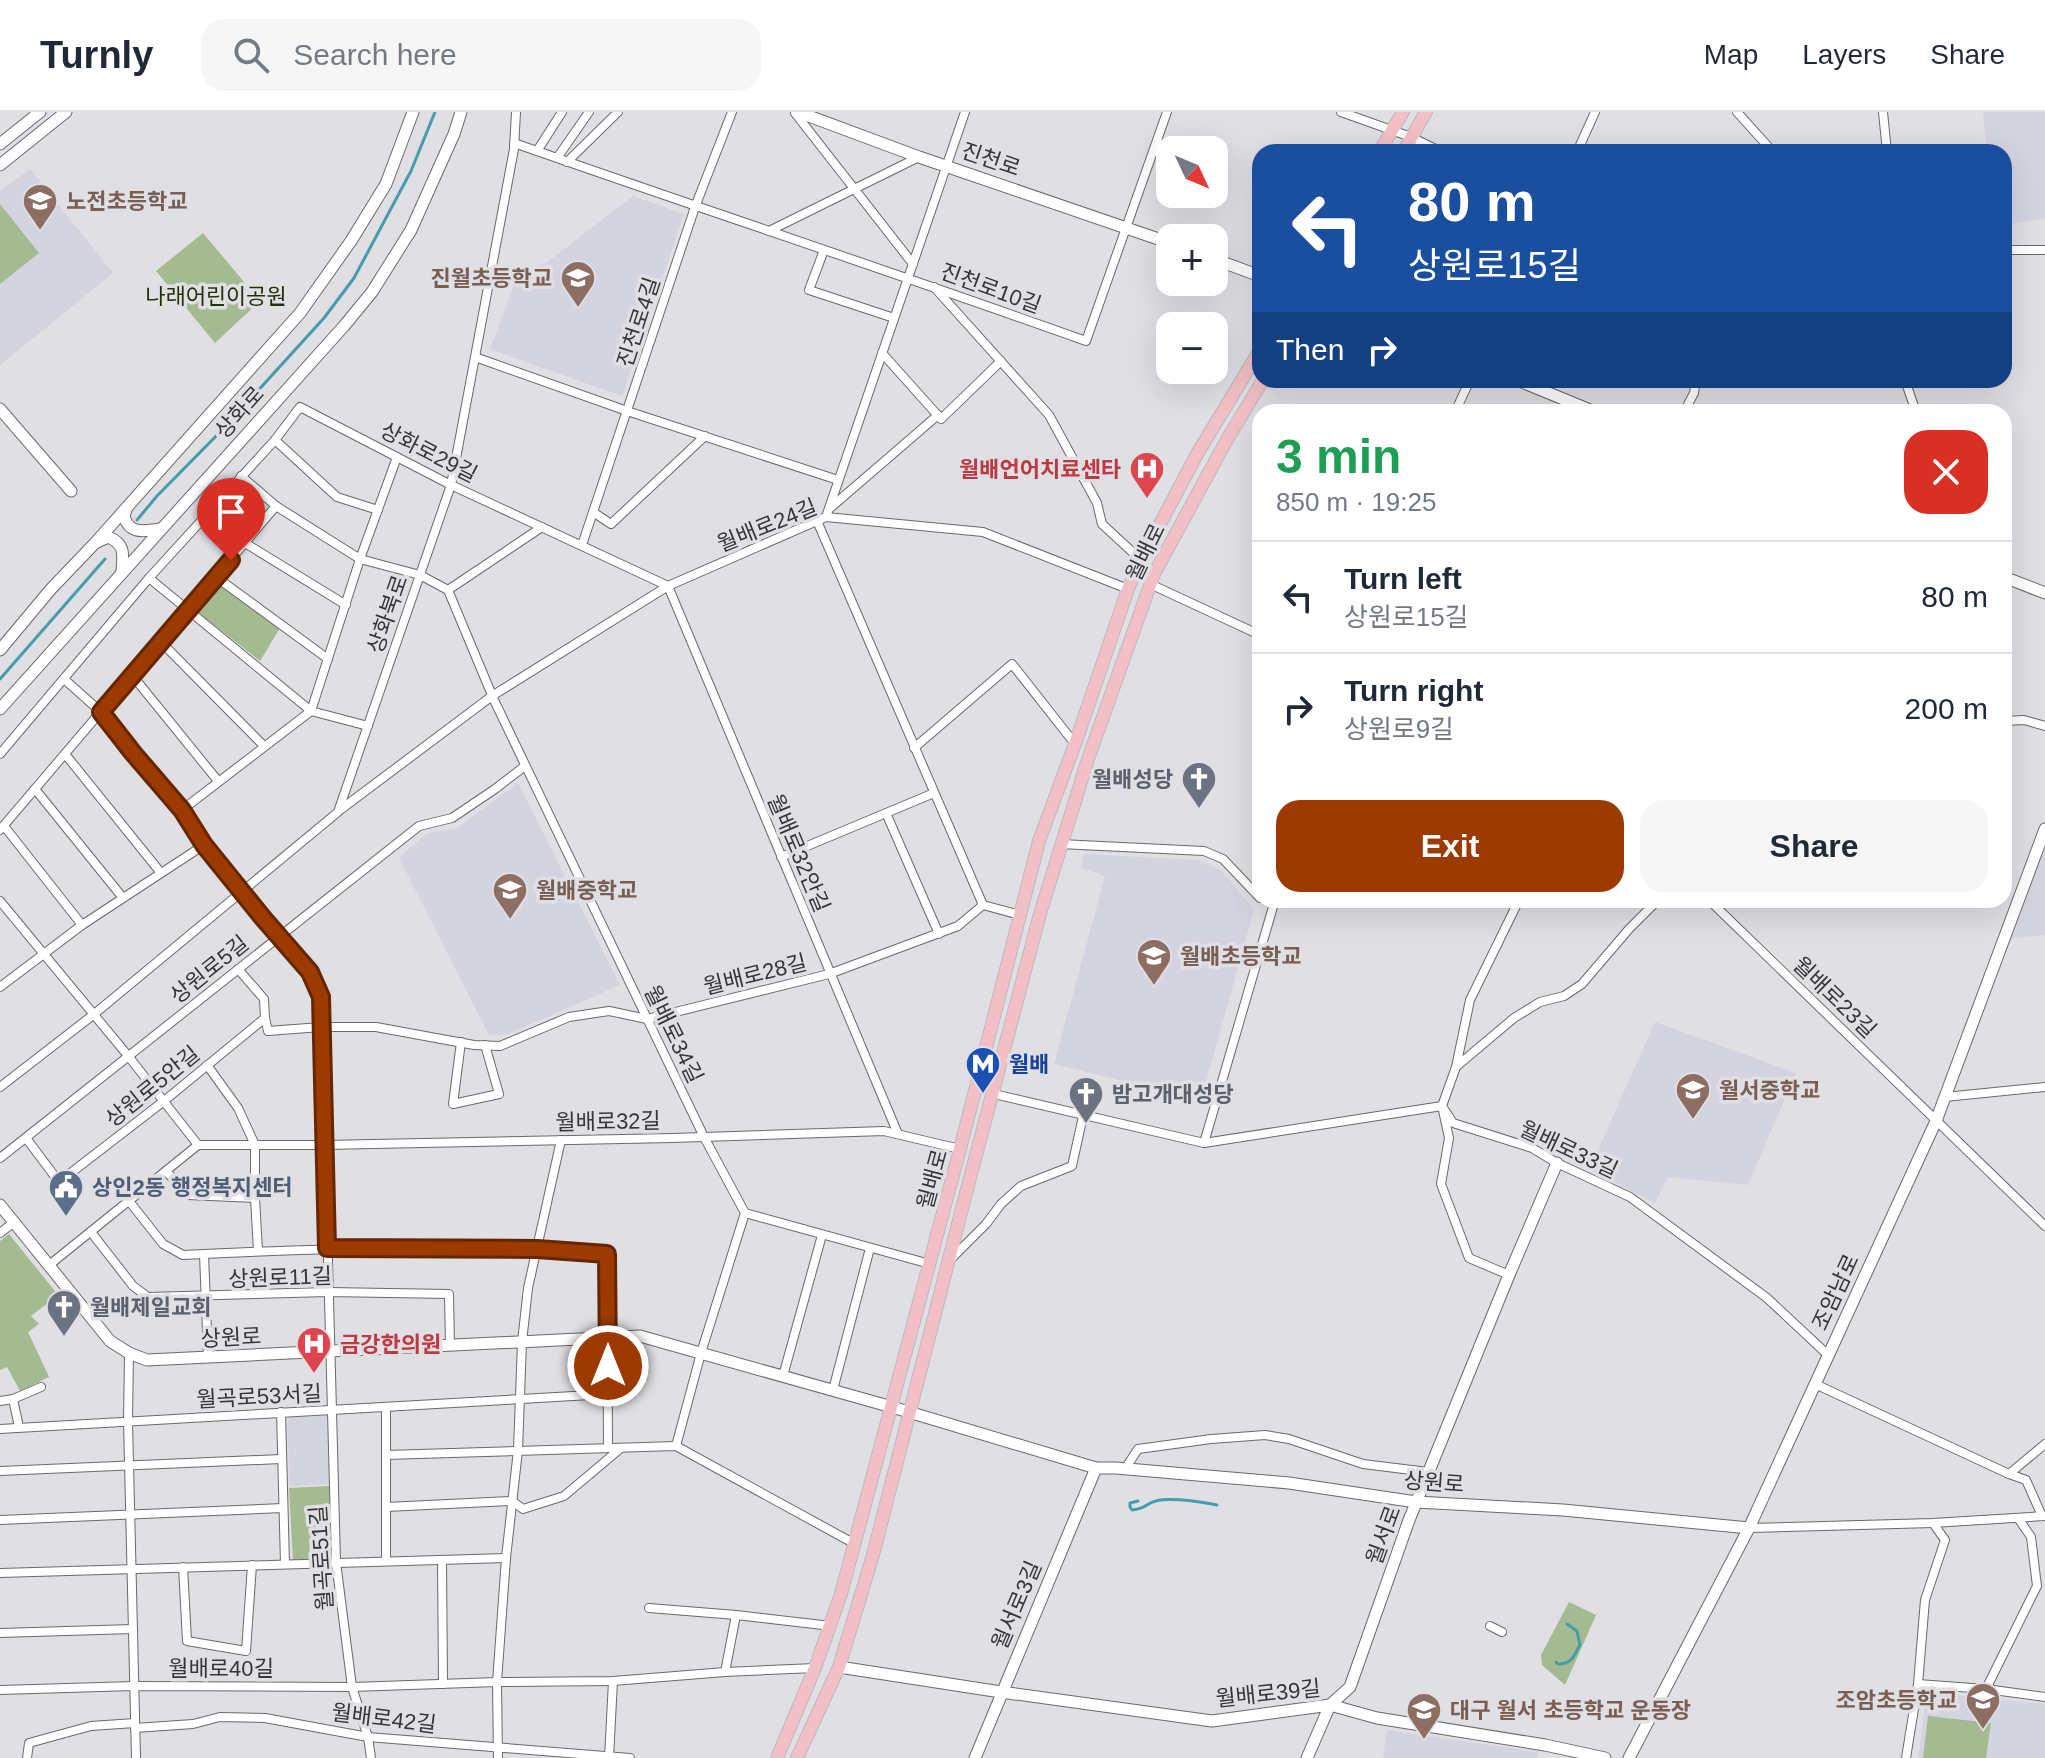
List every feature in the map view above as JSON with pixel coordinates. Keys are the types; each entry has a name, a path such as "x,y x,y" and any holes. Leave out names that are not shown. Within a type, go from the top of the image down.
{"main road":[{"path":"1384,144 1403,112"},
{"path":"1407,144 1426,112"},
{"name":"월배로","path":"777,1758 831,1626 855,1544 1039,841 1128,589 1197,454 1252,363"},
{"name":"월배로","path":"797,1758 839,1667 884,1518 909,1412 1060,844 1107,702 1162,557 1258,388"}],"street":[{"path":"0,144 40,112"},
{"path":"0,165 66,112"},
{"name":"상화로","path":"0,650 51,589 300,313 351,241 386,184 413,112"},
{"name":"상화로","path":"0,709 372,292 411,230 461,112"},
{"name":"상화북로","path":"338,812 451,485 514,143 516,112"},
{"path":"537,151 562,112"},
{"path":"557,158 589,112"},
{"path":"567,162 618,112"},
{"name":"진천로4길","path":"582,545 695,207 732,112"},
{"path":"797,112 913,264"},
{"name":"진천로","path":"797,112 1156,238"},
{"path":"965,112 824,516 914,748 983,905 1020,915"},
{"path":"1127,228 1167,112"},
{"path":"1341,112 1425,144"},
{"path":"1581,144 1595,112"},
{"path":"1737,112 1766,144"},
{"path":"1883,112 1886,144"},
{"name":"진천로10길","path":"514,143 1086,341 1127,228"},
{"path":"769,231 919,157"},
{"path":"824,250 809,290 894,318"},
{"path":"2012,250 2045,250"},
{"path":"1228,264 1252,273"},
{"path":"933,286 1049,415 1097,503 1102,524 1141,560"},
{"path":"882,353 939,417"},
{"path":"475,357 838,480"},
{"path":"824,516 1001,361"},
{"path":"1536,388 1576,404"},
{"name":"상화로29길","path":"275,440 300,407 451,485 668,586"},
{"path":"0,409 71,491"},
{"path":"593,512 611,524 705,436"},
{"path":"0,754 149,578 275,440 337,497 378,510"},
{"path":"182,810 311,711 397,457"},
{"path":"241,476 276,506 360,559 420,575 448,590 492,696"},
{"path":"128,505 124,517 130,527 138,530 160,529"},
{"path":"82,925 2,828 276,506"},
{"name":"월배로24길","path":"338,812 492,696 668,586 824,516 983,532 1128,589"},
{"path":"448,590 542,527"},
{"path":"96,542 108,537 119,543 122,573"},
{"path":"245,543 346,605"},
{"path":"216,577 328,659"},
{"path":"149,578 311,711 368,726"},
{"path":"2012,580 2045,593"},
{"path":"1150,584 1252,631"},
{"name":"월배로32안길","path":"668,586 898,1134"},
{"path":"161,642 264,746"},
{"path":"914,748 1012,664 1075,744"},
{"path":"132,675 218,781"},
{"name":"월곡로51길","path":"64,679 101,712 182,810 204,845 310,972 321,997 336,1562 352,1687 368,1737 371,1758"},
{"name":"월배로34길","path":"492,696 704,1137 745,1213"},
{"path":"2012,721 2024,720 2045,726"},
{"path":"65,754 161,873"},
{"name":"상원로5길","path":"0,1158 419,826 452,818 525,766"},
{"path":"35,789 123,898"},
{"path":"781,857 934,793"},
{"path":"0,1087 93,1015 338,812"},
{"path":"886,813 939,934"},
{"name":"조암남로","path":"1629,1758 1749,1528 1936,1121 2045,829"},
{"path":"1060,844 1204,851 1223,859 1252,890"},
{"path":"2,982 204,845"},
{"path":"0,901 198,1145 48,1266"},
{"name":"월배로28길","path":"265,1018 268,1031 376,1027 500,1046 569,1017 609,1011 647,1019 829,974 958,926 983,905"},
{"path":"1509,1275 1469,1258 1441,1184 1449,1138 1442,1106 1456,1067 1470,1000 1515,908"},
{"path":"1456,1067 1514,1018 1540,1002 1564,996 1582,984 1650,908"},
{"name":"월배로23길","path":"1717,908 2045,1226"},
{"path":"1204,1143 1272,910"},
{"path":"238,969 264,999 265,1018"},
{"name":"상원로5안길","path":"26,1138 59,1182 265,1018"},
{"path":"461,1042 453,1104 499,1094 485,1045"},
{"path":"207,1065 238,1108 255,1145 258,1251"},
{"path":"1945,1097 2045,1087"},
{"path":"994,1094 1204,1143 1442,1106"},
{"name":"월배로33길","path":"1442,1106 1453,1123 1532,1148 1630,1197 1767,1298 1828,1355"},
{"path":"949,1261 1021,1186 1072,1166 1083,1116"},
{"name":"월배로32길","path":"198,1145 324,1145 884,1131 960,1149"},
{"path":"498,1758 497,1682 518,1450 522,1342 528,1288 561,1140"},
{"name":"월서로","path":"1307,1758 1330,1705 1350,1687 1416,1502 1557,1163"},
{"path":"166,1171 188,1195 255,1198"},
{"path":"129,1201 163,1244 183,1255 327,1248 537,1249 607,1254 608,1448"},
{"path":"0,1205 110,1341 129,1353 136,1758"},
{"path":"676,1446 701,1353 745,1213 930,1264"},
{"path":"0,1233 14,1222"},
{"name":"상원로11길","path":"91,1232 133,1286 148,1297 328,1292 449,1294 450,1346"},
{"path":"783,1376 822,1235"},
{"path":"833,1390 870,1248"},
{"path":"204,1254 208,1358"},
{"name":"상원로","path":"129,1353 147,1360 208,1358 640,1336 1096,1468 1289,1483 1416,1502 1563,1510 1749,1528 1933,1523 2043,1516"},
{"path":"1815,1384 2026,1480 2043,1516"},
{"path":"0,1401 41,1387"},
{"name":"월곡로53서길","path":"0,1429 608,1394"},
{"path":"13,1399 19,1427"},
{"path":"386,1407 386,1561"},
{"path":"281,1412 285,1564"},
{"path":"1125,1469 1138,1449 1265,1435 1289,1439 1363,1464 1428,1472"},
{"path":"2009,1474 2045,1444"},
{"path":"386,1455 676,1446 855,1544"},
{"path":"386,1507 512,1501 523,1509 564,1496 621,1448"},
{"path":"0,1471 281,1459"},
{"name":"월서로3길","path":"975,1758 1096,1468"},
{"path":"0,1520 283,1508"},
{"path":"1986,1689 2037,1586 2031,1537 2018,1518"},
{"path":"1906,1758 1918,1684 1925,1600 1945,1540 1933,1523"},
{"path":"0,1573 506,1558"},
{"path":"442,1560 443,1684"},
{"path":"183,1567 187,1641 246,1651 252,1565"},
{"path":"649,1608 831,1626"},
{"path":"725,1672 736,1615"},
{"path":"1490,1626 1502,1632"},
{"path":"0,1633 133,1629"},
{"name":"월배로39길","path":"839,1667 1212,1721 1330,1705 1377,1718 1544,1752 1605,1758"},
{"name":"월배로40길","path":"0,1690 613,1681 815,1668"},
{"path":"609,1757 613,1681"},
{"path":"1918,1684 2045,1697"},
{"name":"월배로42길","path":"27,1758 29,1743 91,1726 193,1724 220,1717 265,1718 368,1737 630,1758"}],"shaded area":[{"path":"1983,112 2045,112 2045,218 2012,224 2012,144 1986,144"},
{"name":"노전초등학교","path":"30,169 113,273 0,365 0,191"},
{"name":"진월초등학교","path":"633,196 684,214 622,396 490,349 520,269 546,263"},
{"name":"월배중학교","path":"518,783 620,985 508,1034 489,1035 399,858 426,834 457,828"},
{"path":"2045,834 2045,935 2004,939"},
{"name":"월배초등학교","path":"1084,854 1199,860 1222,871 1254,910 1201,1100 1054,1064 1105,876 1081,868"},
{"name":"월서중학교","path":"1655,1022 1796,1073 1748,1185 1668,1177 1655,1203 1589,1170"},
{"path":"327,1415 330,1484 290,1486 287,1423 291,1416"},
{"name":"조암초등학교","path":"1927,1692 2045,1704 2045,1758 1918,1758"},
{"name":"대구 월서 초등학교 운동장","path":"1387,1730 1538,1752 1537,1758 1383,1758"}],"green space":[{"path":"0,204 39,253 0,284"},
{"name":"나래어린이공원","path":"203,233 260,301 215,343 156,271"},
{"path":"217,582 280,628 260,661 195,610"},
{"path":"9,1234 58,1295 31,1316 39,1324 28,1332 49,1377 20,1391 7,1367 0,1370 0,1241"},
{"path":"329,1486 332,1557 293,1560 289,1488"},
{"path":"1569,1602 1596,1615 1565,1685 1542,1665 1541,1655"},
{"path":"1928,1716 1991,1723 1986,1758 1923,1758"}],"waterway":[{"path":"137,520 324,318 354,278 411,171 435,112"},
{"path":"0,679 105,559"},
{"path":"1138,1501 1130,1503 1132,1510 1163,1500 1217,1505"},
{"path":"1556,1662 1563,1664 1570,1661 1580,1645 1577,1631 1567,1624"}],"place":[{"name":"노전초등학교","path":"40,232"},
{"name":"진월초등학교","path":"578,309"},
{"name":"월배언어치료센타","path":"1147,500"},
{"name":"월배성당","path":"1199,810"},
{"name":"월배중학교","path":"510,921"},
{"name":"월배초등학교","path":"1154,987"},
{"name":"월배","path":"983,1095"},
{"name":"월서중학교","path":"1693,1121"},
{"name":"밤고개대성당","path":"1086,1125"},
{"name":"상인2동 행정복지센터","path":"66,1218"},
{"name":"월배제일교회","path":"64,1338"},
{"name":"금강한의원","path":"314,1375"},
{"name":"조암초등학교","path":"1983,1731"},
{"name":"대구 월서 초등학교 운동장","path":"1424,1741"}],"route":[{"path":"231,560 101,712 182,810 204,845 310,972 321,997 327,1248 537,1249 607,1254 608,1366"}]}
